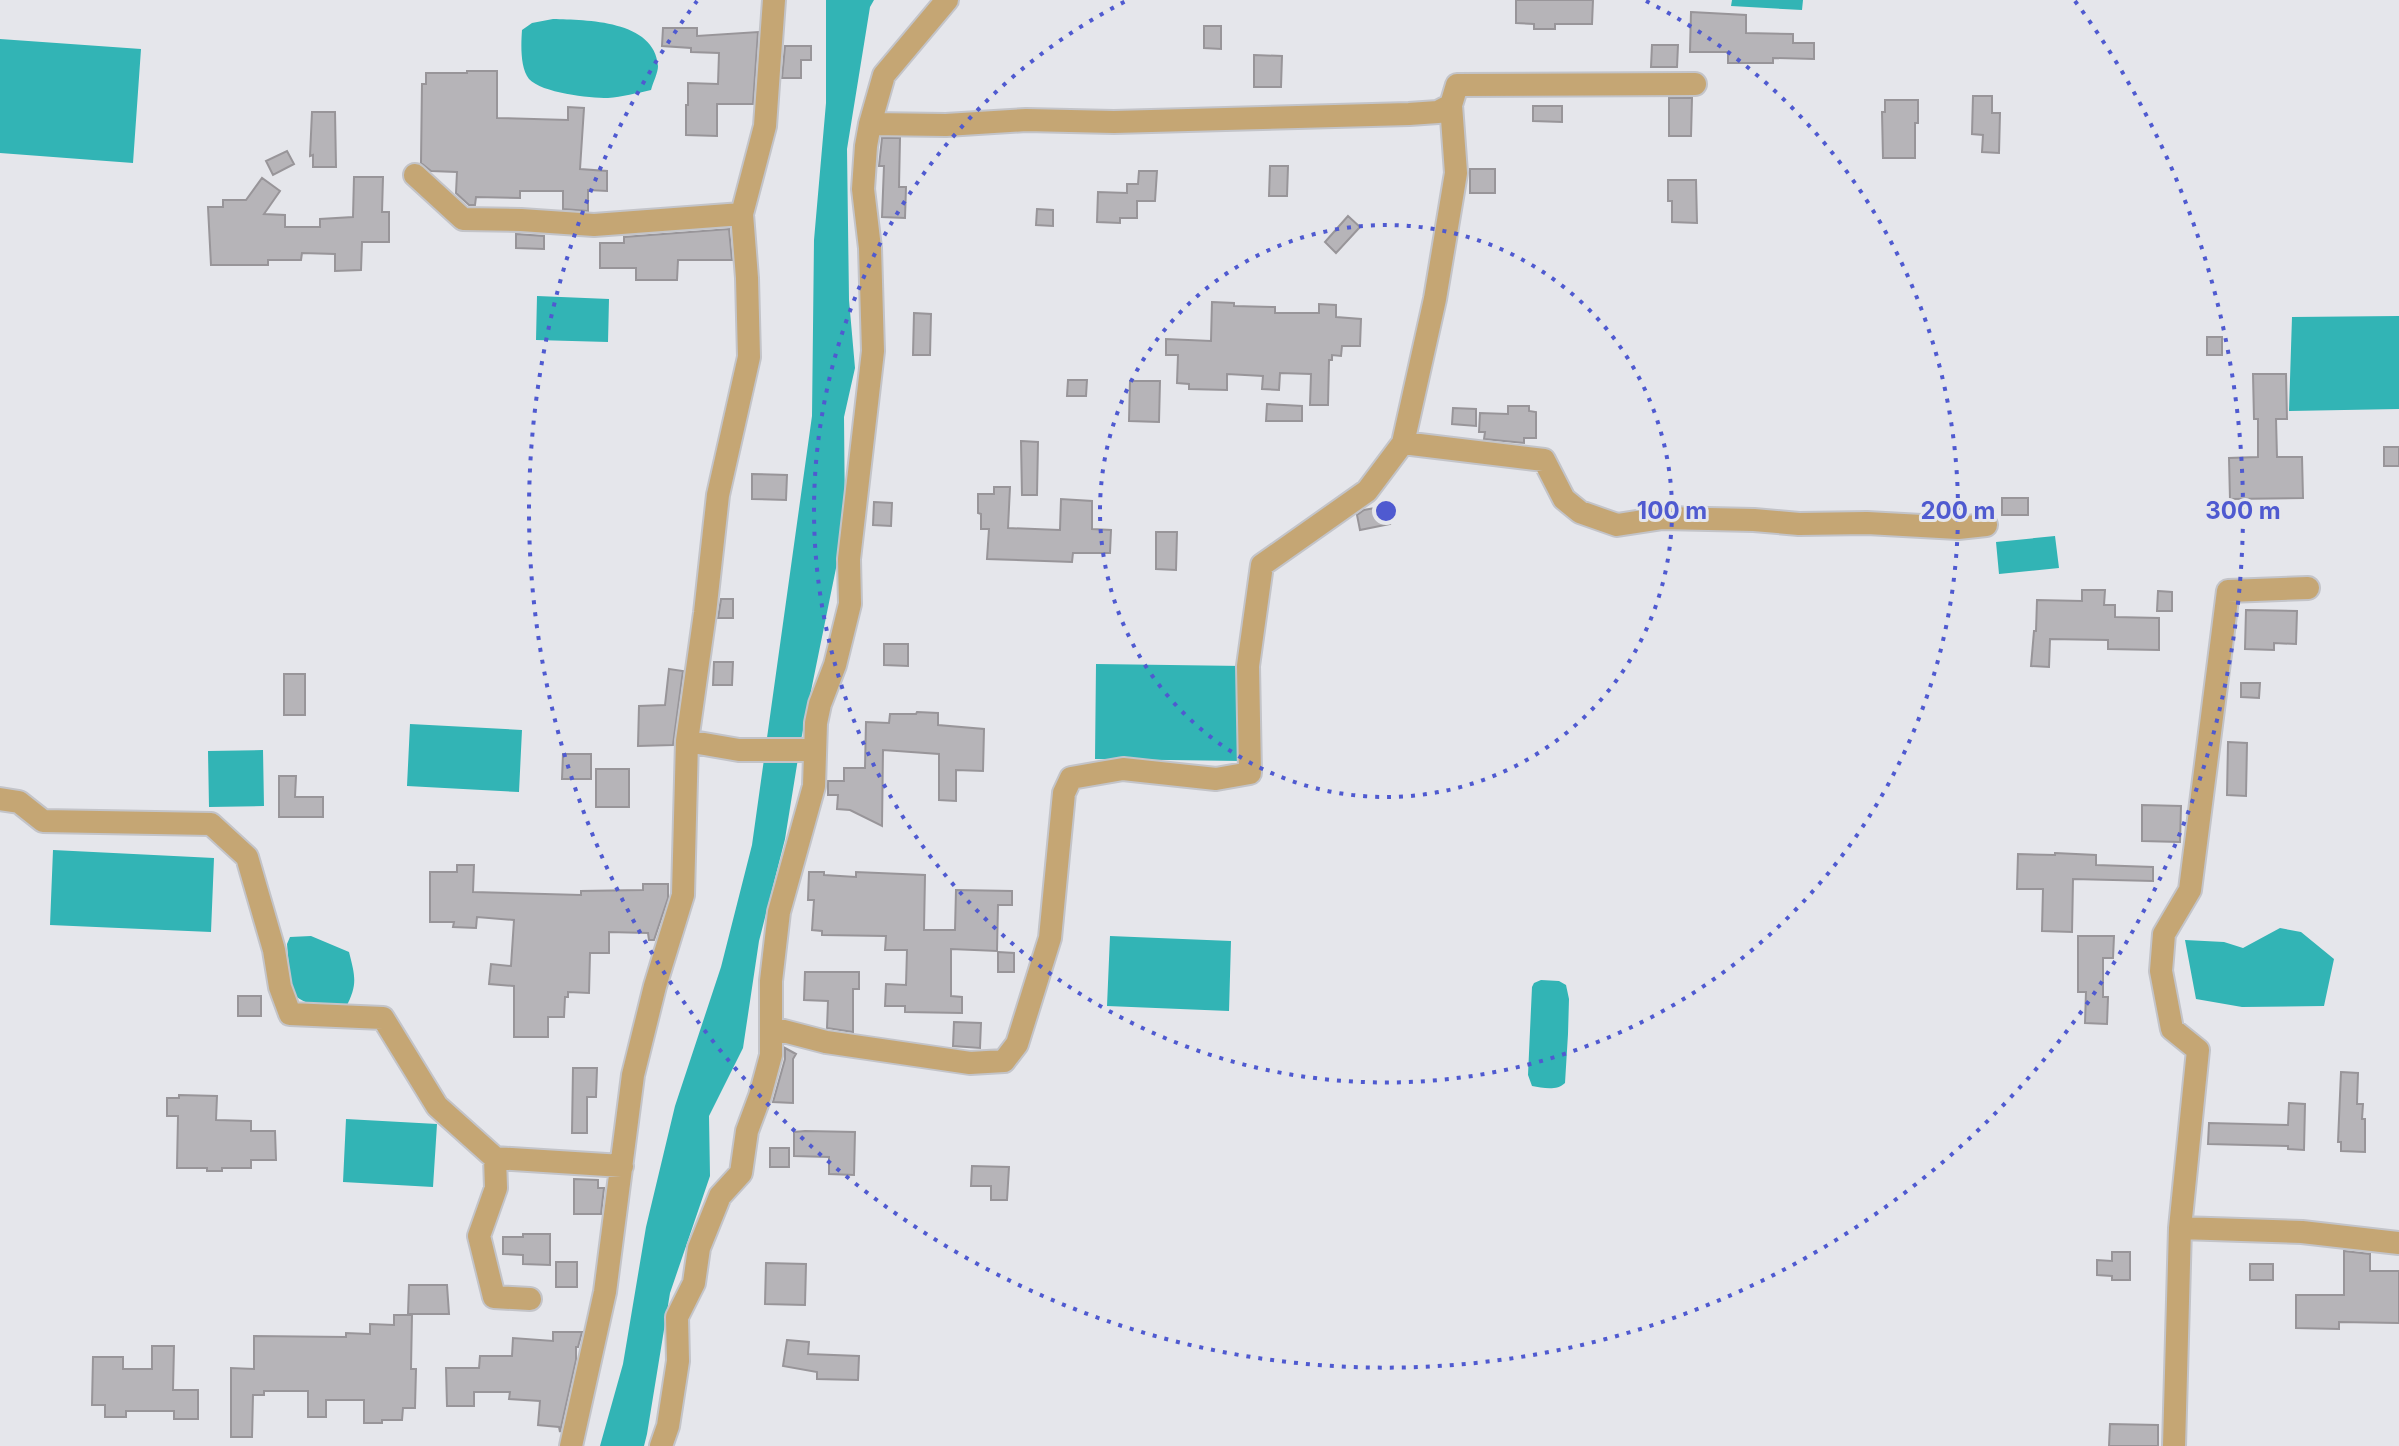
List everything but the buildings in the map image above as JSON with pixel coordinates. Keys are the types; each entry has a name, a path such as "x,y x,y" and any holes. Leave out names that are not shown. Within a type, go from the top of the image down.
{"street":[{"path":"571,1446 605,1292 633,1075 655,986 683,895 687,741 718,495 749,357 742,214 765,126 774,0"},
{"path":"661,1446 668,1426 678,1361 677,1317 694,1283 699,1248 720,1196 741,1173 747,1131 771,1055 771,981 779,912 814,786 811,750 820,704 835,665 850,604 849,559 873,351 870,248 863,189 870,124 884,75 947,0"},
{"path":"772,1028 826,1042 970,1063 1004,1061 1017,1044 1050,938 1064,793 1071,778 1123,769 1216,779 1250,773 1248,666 1262,565 1367,491 1403,443 1435,299 1456,173 1451,105 1457,85 1695,84"},
{"path":"870,124 946,125 1026,120 1114,122 1409,114 1438,112 1451,105"},
{"path":"415,175 463,219 594,225 742,214"},
{"path":"1403,443 1544,460 1564,499 1580,512 1617,525 1663,518 1958,528 1986,525"},
{"path":"2174,1446 2180,1228 2198,1050 2172,1029 2161,971 2164,934 2190,890 2228,591 2308,588"},
{"path":"687,741 739,750 811,750"},
{"path":"0,799 19,802 43,821 211,824 247,857 274,950 280,987 290,1014 383,1018 437,1106 495,1158 622,1166"},
{"path":"495,1158 496,1188 479,1236 490,1282 494,1297 530,1299"},
{"path":"2180,1228 2302,1232 2399,1243"}],"water":[{"path":"826,0 874,0 870,7 847,149 849,300 855,368 844,417 845,524 801,740 785,839 759,941 743,1048 709,1116 710,1176 670,1293 644,1446 600,1446 623,1364 646,1227 675,1106 721,967 752,845 812,416 814,240 826,103"},
{"path":"1732,0 1803,0 1802,10 1731,6"},
{"path":"553,19 600,22 632,31 645,39 654,51 658,66 651,90 600,98 566,94 535,84 524,69 522,30 532,23"},
{"path":"0,39 141,49 133,163 0,153"},
{"path":"537,296 609,299 608,342 536,340"},
{"path":"2399,316 2399,409 2289,411 2292,317"},
{"path":"2055,536 2059,568 1999,574 1996,542"},
{"path":"1096,664 1243,666 1242,761 1095,759"},
{"path":"410,724 522,730 519,792 407,786"},
{"path":"263,750 264,806 209,807 208,751"},
{"path":"53,850 214,858 211,932 50,925"},
{"path":"2280,928 2301,932 2334,959 2324,1006 2242,1007 2196,999 2185,940 2224,942 2243,948"},
{"path":"311,936 349,952 354,980 346,1007 309,1003 291,992 287,944 290,937"},
{"path":"1110,936 1231,941 1229,1011 1107,1006"},
{"path":"1541,980 1559,981 1566,985 1569,999 1565,1083 1554,1088 1532,1086 1528,1075 1532,987"},
{"path":"346,1119 437,1124 433,1187 343,1182"}]}
